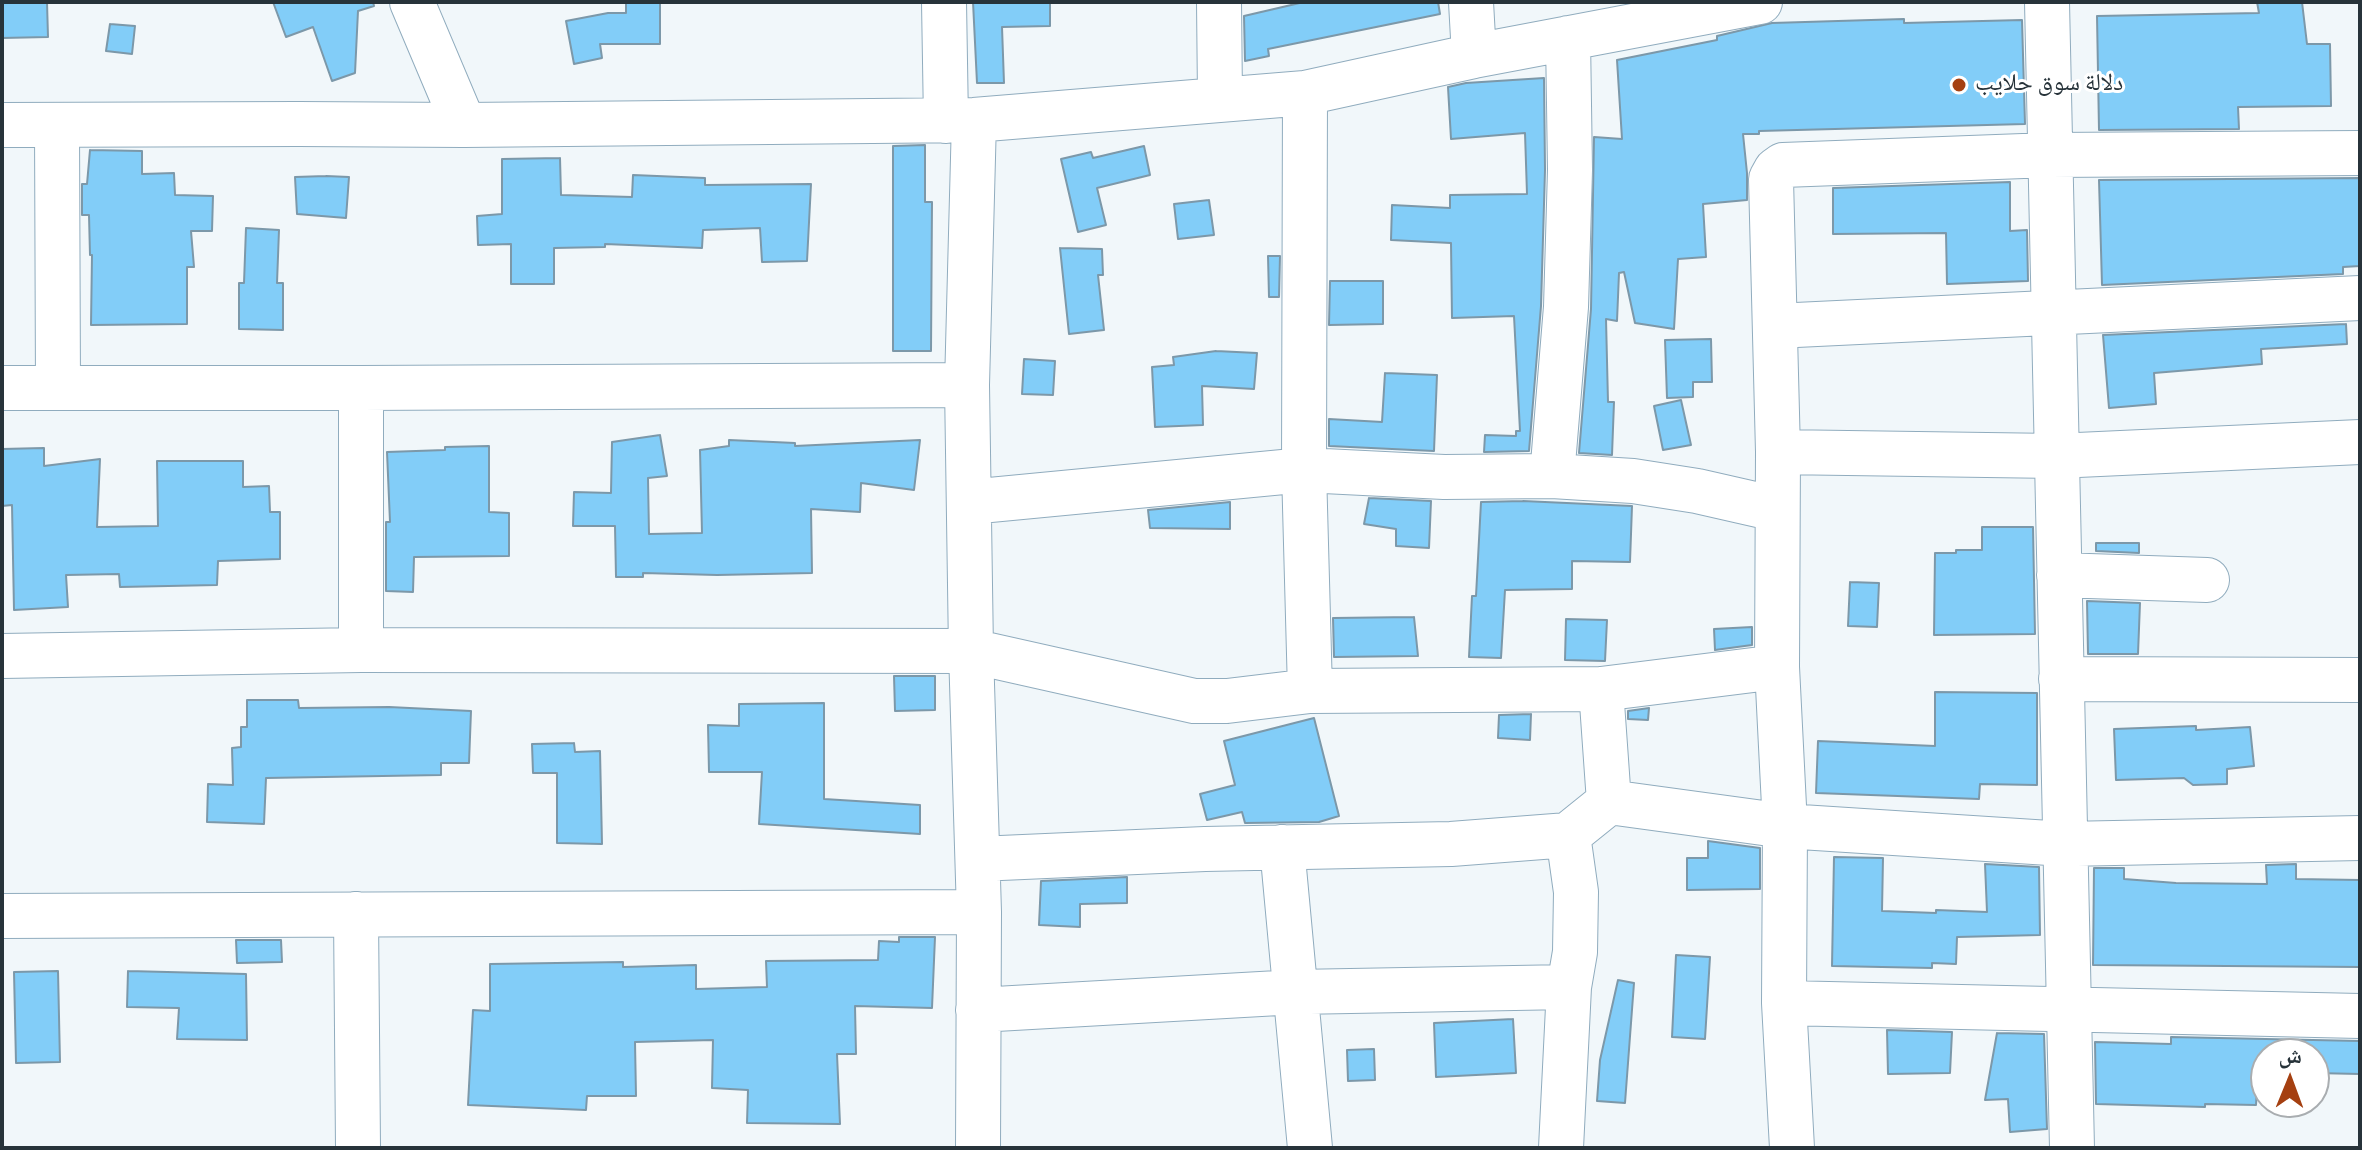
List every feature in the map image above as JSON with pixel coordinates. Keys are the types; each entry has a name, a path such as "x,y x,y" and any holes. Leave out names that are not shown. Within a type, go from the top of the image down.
{"street":[{"path":"412,2 464,125"},
{"path":"944,2 960,120 979,912 978,1148"},
{"path":"1219,2 1220,98"},
{"path":"1471,2 1474,56"},
{"path":"2047,2 2072,1148"},
{"path":"2,125 464,125 960,120 1305,93 1743,3"},
{"path":"1552,476 1566,307 1570,170 1568,38"},
{"path":"1305,93 1304,470 1310,691"},
{"path":"57,126 58,388"},
{"path":"1792,1148 1784,1003 1785,826 1777,667 1778,452 1771,179 1776,170 1783,165 2050,155 2360,153"},
{"path":"1775,326 2360,298"},
{"path":"2,388 967,385"},
{"path":"361,388 361,650"},
{"path":"1778,452 2056,456 2360,442"},
{"path":"969,502 1304,470 1633,481 1697,491 1776,509"},
{"path":"2059,575 2207,580"},
{"path":"2,656 361,650 971,651 1194,701 1227,701 1310,691 1601,689 1777,667"},
{"path":"2061,679 2360,680"},
{"path":"1601,689 1609,802"},
{"path":"978,859 1451,844 1568,835 1609,802 1785,826 2065,844 2360,838"},
{"path":"1561,1148 1569,987 1575,952 1576,892 1568,835"},
{"path":"1282,847 1310,1148"},
{"path":"2,916 979,912"},
{"path":"356,914 358,1148"},
{"path":"978,1010 1296,992 1569,987"},
{"path":"1784,1003 2360,1016"}],"building":[{"path":"2,2 47,2 48,37 2,38"},
{"path":"273,2 373,2 374,6 358,11 355,73 332,81 313,27 286,37"},
{"path":"626,2 660,2 660,44 600,44 602,58 574,64 566,21 626,13"},
{"path":"973,2 1050,2 1050,26 1002,27 1004,83 977,83"},
{"path":"1304,2 1438,2 1440,14 1268,49 1269,56 1245,61 1244,16"},
{"path":"2257,2 2302,2 2307,44 2330,44 2331,106 2238,107 2239,129 2099,130 2097,16 2259,13"},
{"path":"1904,19 1904,23 2022,20 2025,124 1759,131 1759,134 1743,134 1747,200 1703,204 1706,257 1678,259 1674,329 1635,323 1624,272 1619,273 1617,321 1606,319 1608,402 1614,402 1612,455 1579,453 1591,309 1594,137 1622,139 1617,60 1717,40 1717,36 1772,23"},
{"path":"110,24 135,26 132,54 106,51"},
{"path":"1544,78 1541,306 1529,451 1484,452 1485,435 1516,436 1516,431 1520,431 1514,316 1452,318 1451,243 1391,240 1392,205 1450,208 1450,195 1527,194 1525,133 1451,139 1448,87"},
{"path":"925,145 925,202 932,202 931,351 893,351 893,146"},
{"path":"1144,146 1150,175 1097,188 1106,225 1078,232 1061,159 1091,152 1093,158"},
{"path":"90,150 142,151 142,174 174,173 175,195 213,196 212,231 191,231 194,267 187,267 187,324 91,325 89,215 82,215 82,184 87,184"},
{"path":"560,158 561,195 632,197 633,175 705,178 705,185 811,184 807,261 762,262 760,228 703,230 702,248 605,244 605,247 554,248 554,284 511,284 511,244 478,245 477,216 502,214 502,159"},
{"path":"295,177 349,177 346,218 297,214"},
{"path":"2360,178 2360,266 2343,267 2343,274 2102,285 2099,180"},
{"path":"2010,182 2010,231 2027,230 2028,281 1947,284 1946,233 1833,234 1833,188"},
{"path":"1209,200 1214,235 1178,239 1174,204"},
{"path":"246,228 279,230 277,283 283,283 283,330 239,329 239,283 244,283"},
{"path":"1060,248 1102,249 1103,275 1098,275 1104,330 1069,334"},
{"path":"1268,256 1280,256 1279,297 1269,297"},
{"path":"1330,281 1383,281 1383,324 1329,325"},
{"path":"2346,324 2347,344 2261,349 2262,364 2154,373 2156,404 2109,408 2103,335"},
{"path":"1711,339 1712,382 1693,382 1693,397 1667,398 1665,340"},
{"path":"1216,351 1257,353 1254,389 1202,386 1203,425 1155,427 1152,367 1174,365 1173,357"},
{"path":"1024,359 1055,361 1053,395 1022,394"},
{"path":"1385,373 1437,375 1434,451 1329,446 1329,419 1382,422"},
{"path":"1681,400 1691,445 1663,450 1654,406"},
{"path":"660,435 667,476 648,478 649,534 702,533 700,450 729,446 729,440 795,443 795,446 920,440 914,490 861,483 860,512 811,509 812,573 643,573 643,577 616,577 615,526 573,526 574,492 611,493 612,442"},
{"path":"489,446 489,512 509,513 509,556 414,557 413,592 386,591 386,522 390,522 387,452"},
{"path":"44,448 44,466 100,459 97,527 158,526 157,461 243,461 243,487 269,486 270,512 280,512 280,559 218,561 217,585 120,587 119,574 66,575 68,607 14,610 12,505 2,506 2,449"},
{"path":"1369,498 1431,501 1429,548 1396,546 1396,529 1364,524"},
{"path":"1230,502 1230,529 1150,528 1148,510"},
{"path":"1481,502 1632,506 1630,562 1572,561 1572,589 1505,590 1501,658 1469,657"},
{"path":"1982,527 2033,527 2035,634 1934,635 1935,553 1982,550"},
{"path":"2096,543 2139,543 2139,553 2096,551"},
{"path":"1850,582 1879,583 1877,627 1848,626"},
{"path":"2087,601 2140,603 2138,654 2088,654"},
{"path":"1414,617 1418,656 1334,657 1333,618"},
{"path":"1566,619 1607,620 1605,661 1565,660"},
{"path":"1752,627 1752,645 1715,650 1714,629"},
{"path":"894,676 935,676 935,710 895,711"},
{"path":"1935,692 2037,693 2037,785 1980,784 1979,799 1816,793 1818,741 1935,746"},
{"path":"247,700 298,700 299,708 389,707 471,711 469,763 441,763 441,775 266,778 264,824 207,822 208,784 233,785 232,748 241,747 241,727 247,727"},
{"path":"824,703 824,799 920,805 920,834 759,824 762,772 709,772 708,725 739,726 739,704"},
{"path":"1649,708 1648,720 1628,719 1628,711"},
{"path":"1531,714 1530,740 1498,738 1499,715"},
{"path":"1314,718 1339,816 1319,822 1245,823 1242,812 1207,820 1200,794 1235,785 1224,741"},
{"path":"2196,726 2196,730 2250,727 2254,766 2227,769 2227,784 2193,785 2184,778 2116,780 2114,729"},
{"path":"574,743 575,752 600,751 602,844 557,843 557,773 533,773 532,744"},
{"path":"1708,841 1760,848 1760,889 1687,890 1687,858 1708,858"},
{"path":"1834,857 1883,858 1882,911 1987,912 1985,864 2039,867 2040,935 1957,937 1956,964 1932,963 1932,968 1832,966"},
{"path":"2296,864 2296,879 2360,880 2360,967 2093,965 2094,868 2124,868 2124,879 2267,884 2266,865"},
{"path":"1127,877 1127,903 1080,904 1080,927 1039,925 1041,881"},
{"path":"899,937 935,937 932,1008 855,1006 856,1054 837,1054 840,1124 747,1123 748,1090 712,1088 713,1040 635,1042 636,1096 587,1096 586,1110 468,1105 473,1010 490,1011 490,964 623,962 623,967 696,965 696,989 767,987 766,961 878,960 879,941 899,942"},
{"path":"236,940 281,940 282,962 237,963"},
{"path":"1676,955 1710,957 1705,1039 1672,1037"},
{"path":"58,971 60,1062 16,1063 14,972"},
{"path":"128,971 246,974 247,1040 177,1039 179,1008 127,1007"},
{"path":"1618,980 1634,983 1625,1103 1597,1101 1600,1060"},
{"path":"1513,1019 1516,1073 1436,1077 1434,1023"},
{"path":"1887,1030 1952,1032 1950,1073 1888,1074"},
{"path":"1997,1033 2044,1034 2047,1129 2010,1132 2008,1099 1985,1100"},
{"path":"2171,1037 2250,1039 2250,1105 2096,1104 2095,1042 2171,1044"},
{"path":"2330,1040 2360,1041 2360,1074 2330,1073"},
{"path":"1374,1049 1375,1080 1348,1081 1347,1050"}],"place":[{"name":"دلالة سوق حلايب","path":"1959,85"}]}
